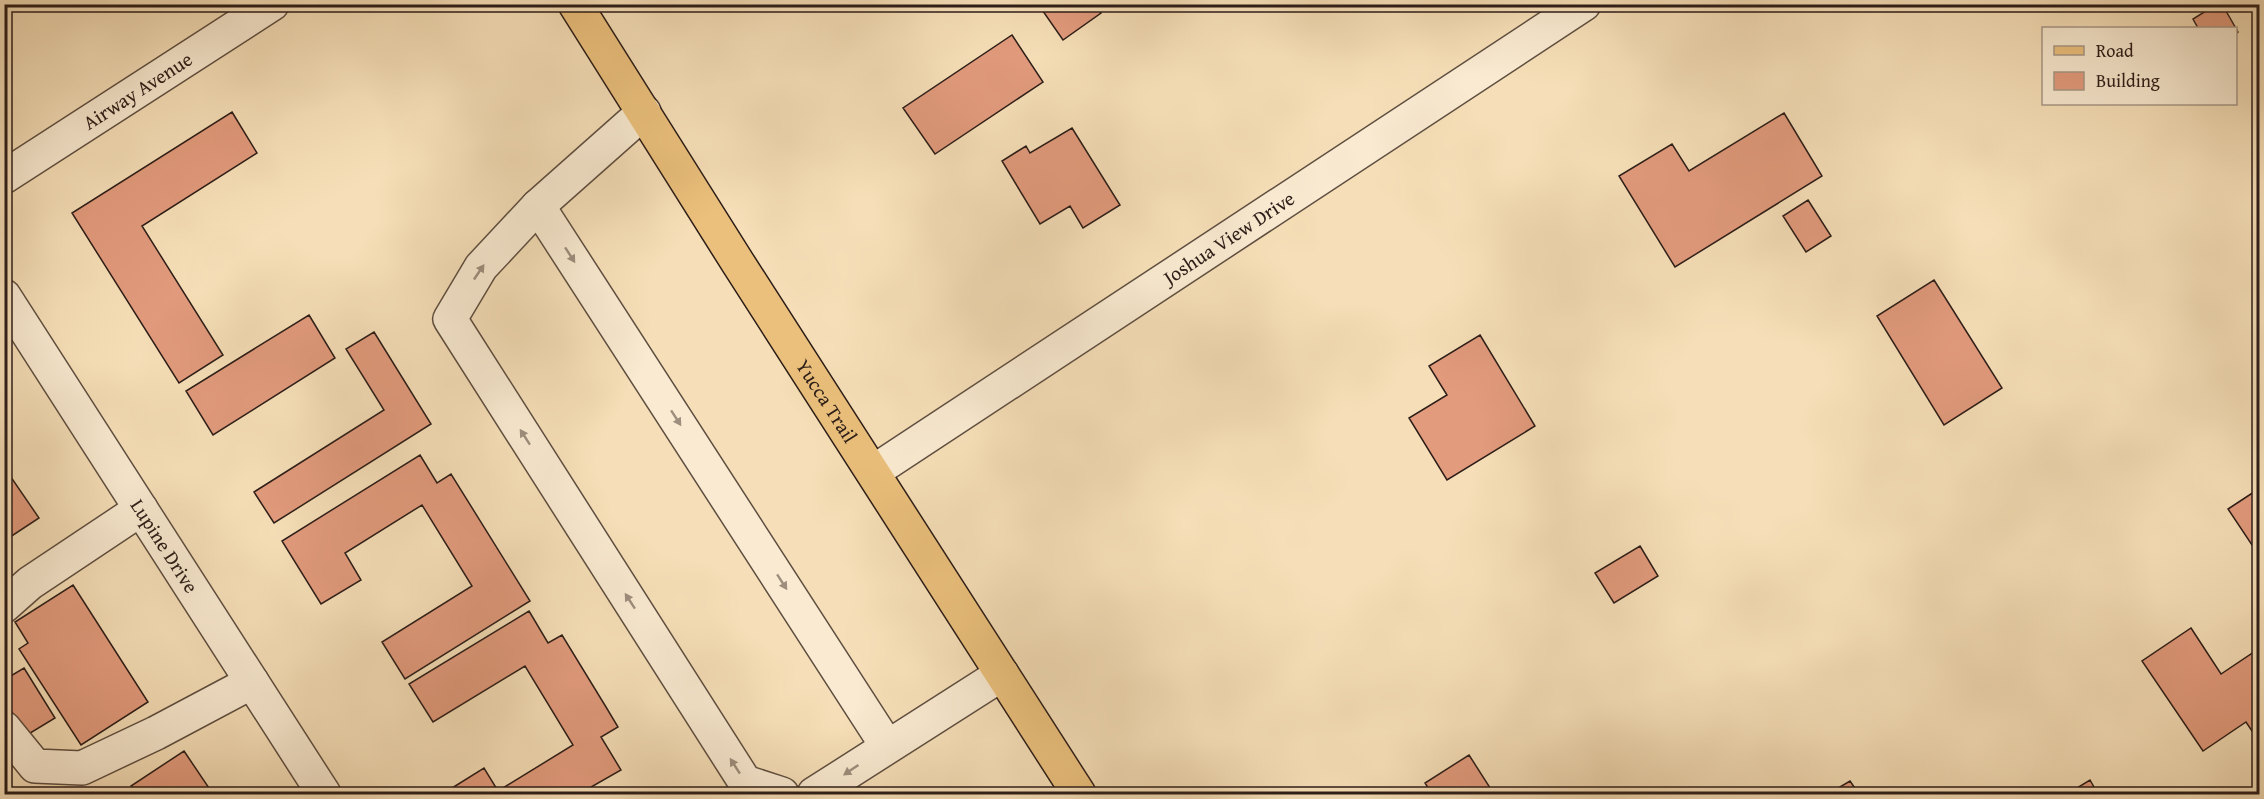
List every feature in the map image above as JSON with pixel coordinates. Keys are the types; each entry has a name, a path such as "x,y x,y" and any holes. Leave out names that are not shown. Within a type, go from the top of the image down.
{"main road":[{"name":"Yucca Trail","path":"575,4 1079,795"}],"street":[{"name":"Airway Avenue","path":"4,177 272,4"},
{"name":"Joshua View Drive","path":"873,472 1584,4"},
{"path":"644,112 538,206 481,267 450,319 745,782 782,795"},
{"path":"538,206 887,746"},
{"name":"Lupine Drive","path":"4,296 324,795"},
{"path":"4,606 30,584 141,509"},
{"path":"814,795 1002,674"},
{"path":"4,728 35,766 82,768 156,733 252,682"}],"building":[{"path":"1038,4 1095,4 1101,13 1063,40"},
{"path":"2217,4 2222,4 2235,27 2197,27 2193,19"},
{"path":"1012,35 1043,82 935,154 903,108"},
{"path":"232,112 257,153 142,226 223,355 179,383 72,213"},
{"path":"1784,113 1822,176 1675,267 1619,176 1672,144 1689,171"},
{"path":"1072,128 1120,205 1083,228 1070,206 1040,224 1002,161 1026,146 1030,153"},
{"path":"1808,200 1831,236 1806,252 1783,216"},
{"path":"1934,280 2002,388 1944,425 1877,316"},
{"path":"309,315 335,358 213,435 186,391"},
{"path":"374,332 431,424 274,523 254,492 384,410 346,349"},
{"path":"1480,335 1535,426 1447,480 1409,418 1447,395 1429,366"},
{"path":"420,455 437,483 451,474 530,601 405,679 382,642 472,586 422,505 345,553 361,580 321,604 282,541"},
{"path":"4,467 39,518 4,541"},
{"path":"2260,488 2260,544 2254,548 2228,509"},
{"path":"1640,546 1658,576 1614,603 1595,573"},
{"path":"73,585 148,702 81,745 19,649 28,643 15,622"},
{"path":"529,611 548,643 562,635 618,727 601,737 621,770 579,794 445,794 484,768 498,791 573,745 525,666 433,722 409,684"},
{"path":"2191,628 2221,674 2260,648 2260,730 2254,734 2246,722 2203,751 2142,661"},
{"path":"24,668 55,718 27,735 4,700 4,680"},
{"path":"184,751 213,794 137,794 131,786"},
{"path":"1469,755 1494,794 1432,794 1425,783"},
{"path":"2090,780 2098,794 2067,794"},
{"path":"1850,781 1859,794 1828,794"}]}
